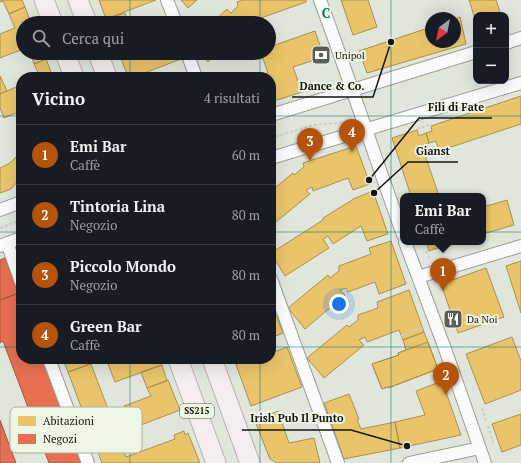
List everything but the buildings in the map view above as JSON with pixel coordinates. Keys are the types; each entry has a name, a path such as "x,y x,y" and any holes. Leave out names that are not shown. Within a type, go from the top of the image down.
{"main road":[{"path":"44,0 50,16"},
{"path":"78,0 84,16"},
{"path":"68,60 72,72"},
{"name":"SS215","path":"180,364 216,463"},
{"name":"SS215","path":"214,364 250,463"}],"street":[{"path":"167,0 173,16"},
{"path":"320,0 400,226"},
{"path":"509,41 521,38"},
{"path":"276,113 473,53"},
{"path":"190,60 194,72"},
{"path":"276,156 521,82"},
{"path":"0,210 16,204"},
{"path":"16,240 3,245 16,272"},
{"path":"406,245 444,346 485,463"},
{"path":"418,277 521,246"},
{"path":"276,293 338,463"},
{"path":"51,364 67,407"},
{"path":"409,463 480,448"},
{"path":"84,453 88,463"}],"path":[{"path":"276,136 313,125 348,122 362,118"},
{"path":"417,128 431,124"},
{"path":"0,228 16,222"},
{"path":"426,251 430,260"},
{"path":"401,336 424,327"},
{"path":"482,408 486,422"},
{"path":"488,426 493,442"}],"place":[{"name":"Dance & Co.","path":"391,42"},
{"name":"Unipol","path":"321,55"},
{"name":"Green Bar","path":"352,152"},
{"name":"Piccolo Mondo","path":"310,161"},
{"name":"Fili di Fate","path":"369,180"},
{"name":"Gianst","path":"374,193"},
{"name":"Emi Bar","path":"443,291"},
{"name":"Da Noi","path":"453,319"},
{"name":"Tintoria Lina","path":"446,395"},
{"name":"Irish Pub Il Punto","path":"407,446"}]}
